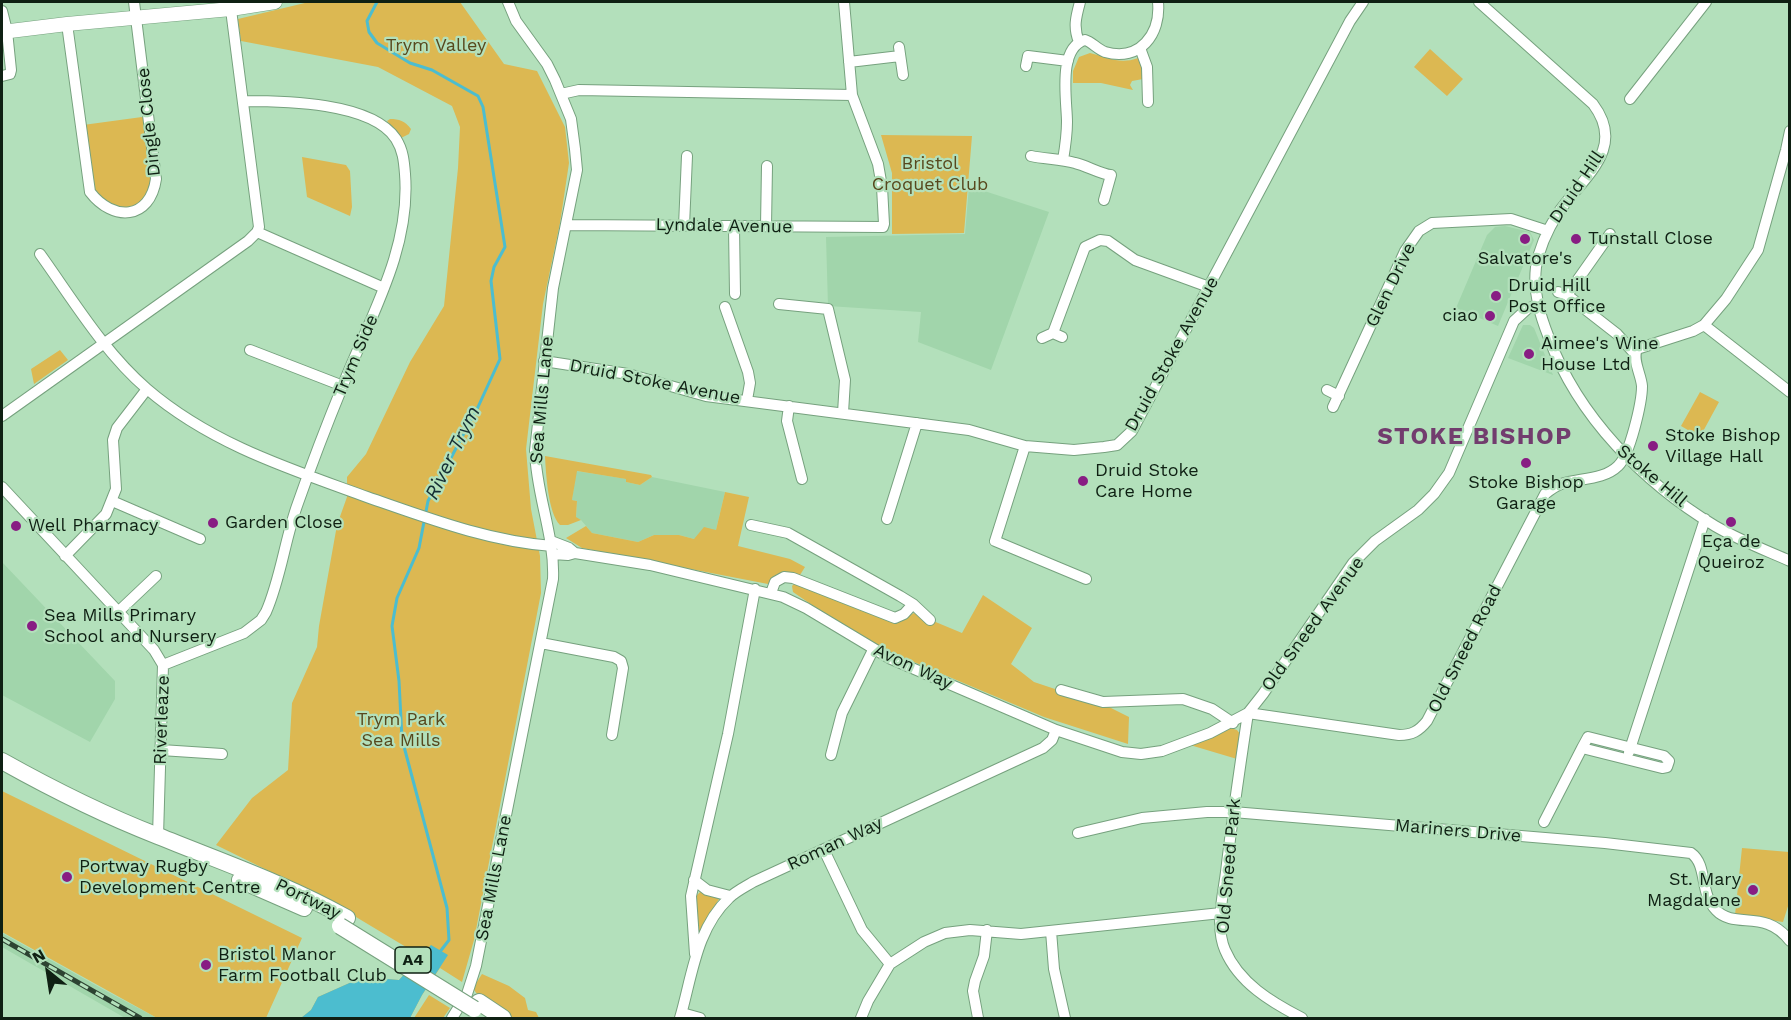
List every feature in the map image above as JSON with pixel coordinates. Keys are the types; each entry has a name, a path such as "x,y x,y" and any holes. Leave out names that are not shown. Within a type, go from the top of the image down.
{"highway":[{"name":"Portway","path":"2,760 36,780 158,836 276,882 480,1010 503,1018"},
{"name":"Portway","path":"2,773 147,844 343,922"}],"main road":[{"path":"4,32 231,5 275,2"}],"street":[{"name":"Dingle Close","path":"67,24 90,192 106,208 124,214 143,205 151,196 156,179 134,2"},
{"name":"Sea Mills Lane","path":"452,1018 467,994 476,966 553,579 552,547 535,468 536,434 553,288 577,170 573,130 561,94 547,64 516,21 508,2"},
{"path":"561,94 579,90 852,95 844,2"},
{"path":"1079,42 1074,25 1080,2"},
{"path":"1063,160 1067,125 1065,79 1073,48 1079,42 1087,40 1104,52 1123,55 1140,48 1156,28 1159,14 1158,2"},
{"name":"Druid Stoke Avenue","path":"544,361 628,374 706,396 969,430 1025,446 1074,450 1117,445 1132,431 1350,21 1363,2"},
{"name":"Druid Hill","path":"1479,2 1593,104 1604,124 1606,143 1602,156 1548,231 1536,269 1537,304 1553,349"},
{"path":"1630,99 1706,2"},
{"path":"2,416 248,241 257,232 259,227 231,5"},
{"path":"2,11 11,70 10,74 2,76"},
{"path":"1140,48 1147,67 1142,85 1148,102"},
{"path":"849,62 900,52 903,75"},
{"path":"1026,66 1028,56 1068,61"},
{"name":"Lyndale Avenue","path":"566,225 883,227 882,187 878,164 852,95"},
{"name":"Trym Side","path":"163,665 244,633 261,620 269,604 296,507 384,288 403,227 406,188 403,154 395,138 382,124 320,105 288,101 243,101"},
{"path":"1635,354 1637,349 1693,331 1704,325 1726,299 1758,250 1788,150 1790,131"},
{"path":"684,226 681,168 687,156"},
{"path":"1031,156 1063,160 1111,175 1104,200"},
{"path":"765,226 762,179 767,166"},
{"name":"Glen Drive","path":"1333,407 1405,251 1419,231 1432,223 1511,219 1548,231"},
{"path":"734,227 738,288"},
{"path":"257,232 384,288"},
{"path":"1610,234 1562,293 1617,334 1635,354 1641,379 1641,395 1626,455"},
{"path":"1042,338 1057,335 1085,247 1092,242 1108,241 1135,260 1209,287"},
{"name":"Avon Way","path":"40,254 104,343 147,389 191,422 225,441 244,451 308,476 428,520 524,544 650,565 771,593 806,608 873,650 1056,730 1105,748 1141,754 1162,751 1180,746 1233,723 1248,713"},
{"path":"779,304 828,309 836,321 845,380 843,412"},
{"name":"Old Sneed Avenue","path":"1248,713 1353,563 1375,541 1418,510 1434,494 1449,473 1514,321 1527,309 1537,304"},
{"path":"730,312 748,372 750,383 747,400"},
{"path":"1704,325 1790,392"},
{"name":"Stoke Hill","path":"1553,349 1580,400 1606,435 1626,455 1670,494 1705,519 1790,561"},
{"path":"250,350 343,386"},
{"path":"65,556 106,514 116,489 113,440 117,428 147,389"},
{"path":"1328,390 1339,396"},
{"path":"789,406 788,421 802,479"},
{"path":"888,519 917,423"},
{"path":"1025,446 995,541 1086,579"},
{"name":"Old Sneed Road","path":"1248,713 1399,735 1415,733 1427,721 1545,494 1560,484 1608,473 1620,464 1626,455"},
{"path":"787,470 798,467"},
{"name":"Riverleaze","path":"2,488 154,650 163,665 158,836"},
{"path":"112,501 200,539"},
{"path":"1627,759 1705,519"},
{"path":"751,525 788,533 913,604 930,620"},
{"path":"118,612 156,576"},
{"path":"771,593 775,582 784,577 793,578 895,618 904,614 913,604"},
{"path":"695,957 691,910 694,880 729,734 755,590"},
{"path":"541,643 614,657 621,661 623,668 616,730"},
{"path":"831,755 842,713 873,650"},
{"path":"1061,690 1103,702 1183,699 1212,710 1233,723"},
{"name":"Old Sneed Park","path":"1248,713 1233,812 1220,937 1239,974 1272,1002 1302,1018"},
{"name":"Roman Way","path":"681,1016 695,957 704,933 716,913 730,897 753,882 1043,748 1052,740 1056,730"},
{"path":"1544,822 1582,748 1588,737 1664,756 1669,761 1667,767 1662,768 1582,748"},
{"path":"161,750 222,754"},
{"name":"Mariners Drive","path":"1078,833 1142,818 1233,812 1605,843 1691,853 1700,863 1707,898 1716,911 1729,918 1770,924 1780,929 1790,941"},
{"path":"824,850 862,930 890,964"},
{"path":"694,880 707,890 730,897"},
{"path":"861,1018 868,1001 890,964 904,953 933,937 958,930 987,930 1008,934 1221,913"},
{"path":"978,1018 973,991 984,956 987,930"},
{"path":"1051,931 1054,969 1065,1018"},
{"path":"681,1016 700,1018"}],"shaded area":[{"path":"969,186 1049,212 991,370 918,342 921,312 828,306 826,237 965,234"},
{"path":"1505,226 1530,232 1534,240 1498,326 1456,308 1487,235 1495,227"},
{"path":"1523,325 1530,325 1534,328 1553,375 1508,358"},
{"path":"576,471 627,479 626,482 640,485 652,477 725,492 716,530 694,539 679,535 654,535 638,542 592,533 581,520 576,518 577,501 572,500"},
{"name":"Sea Mills Primary School and Nursery","path":"2,562 115,681 115,699 90,742 2,695"},
{"path":"2,933 157,1018 125,1018 2,947"}],"green space":[{"name":"Trym Park Sea Mills","path":"309,2 460,2 504,64 537,71 565,127 569,163 560,223 543,304 526,449 531,509 540,556 541,593 474,940 462,982 440,968 410,1018 416,983 301,1018 311,1010 318,997 363,977 399,980 421,956 326,899 216,845 252,798 288,770 292,703 317,647 337,525 347,497 347,477 366,454 410,362 444,306 460,127 452,106 378,67 241,41 238,19"},
{"path":"1430,49 1463,79 1447,96 1414,67"},
{"path":"1090,53 1119,61 1138,58 1143,79 1132,81 1130,85 1133,90 1101,83 1073,83 1073,71 1079,57"},
{"path":"142,117 151,154 149,189 143,199 134,206 116,209 93,193 83,125"},
{"path":"390,119 406,124 411,129 409,134 401,138 387,121"},
{"name":"Bristol Croquet Club","path":"881,135 972,136 964,233 892,234 892,173"},
{"path":"302,157 346,165 350,171 352,207 350,216 307,197"},
{"path":"60,350 68,360 34,384 31,369"},
{"path":"1700,392 1719,402 1700,437 1681,426"},
{"path":"545,456 652,477 640,485 626,482 626,479 577,471 572,500 577,501 576,517 581,520 568,525 560,525 550,503"},
{"path":"725,492 749,497 738,546 790,559 805,567 800,575 772,578 768,584 582,548 566,538 586,526 592,533 638,542 654,535 679,535 694,539 704,527 716,530"},
{"path":"796,582 899,621 914,613 962,633 983,595 1032,628 1011,664 1034,682 1109,707 1129,717 1128,744 1044,717 883,649 850,631 793,592 792,586"},
{"path":"1230,728 1237,730 1240,734 1237,759 1190,745"},
{"path":"2,791 302,938 266,1018 157,1018 2,932"},
{"path":"1742,848 1789,852 1789,903 1783,922 1735,915"},
{"path":"701,891 719,899 705,921 699,936 695,897"},
{"path":"482,974 509,986 525,998 528,1010 536,1012 539,1018 510,1018 489,1006 473,988"},
{"path":"429,995 450,1008 443,1018 414,1018"}],"water":[{"path":"431,945 448,955 410,1018 301,1018 311,1010 318,997 363,977 399,980"}],"waterway":[{"name":"River Trym","path":"377,2 367,21 369,32 377,43 410,63 432,70 478,96 483,107 505,247 494,267 491,281 500,359 478,407 428,501 419,548 397,598 392,626 399,681 402,739 447,908 449,940 439,953"}],"railway":[{"path":"2,939 140,1018"}],"place":[{"name":"Salvatore's","path":"1525,239"},
{"name":"Tunstall Close","path":"1576,239"},
{"name":"Druid Hill Post Office","path":"1496,296"},
{"name":"ciao","path":"1490,316"},
{"name":"Aimee's Wine House Ltd","path":"1529,354"},
{"name":"Stoke Bishop Village Hall","path":"1653,446"},
{"name":"Stoke Bishop Garage","path":"1526,463"},
{"name":"Druid Stoke Care Home","path":"1083,481"},
{"name":"Eça de Queiroz","path":"1731,522"},
{"name":"Garden Close","path":"213,523"},
{"name":"Well Pharmacy","path":"16,526"},
{"name":"Sea Mills Primary School and Nursery","path":"32,626"},
{"name":"Portway Rugby Development Centre","path":"67,877"},
{"name":"St. Mary Magdalene","path":"1753,890"},
{"name":"Bristol Manor Farm Football Club","path":"206,965"}],"district":[{"name":"STOKE BISHOP","path":"1475,437"}],"park label":[{"name":"Trym Valley","path":"436,46"}]}
